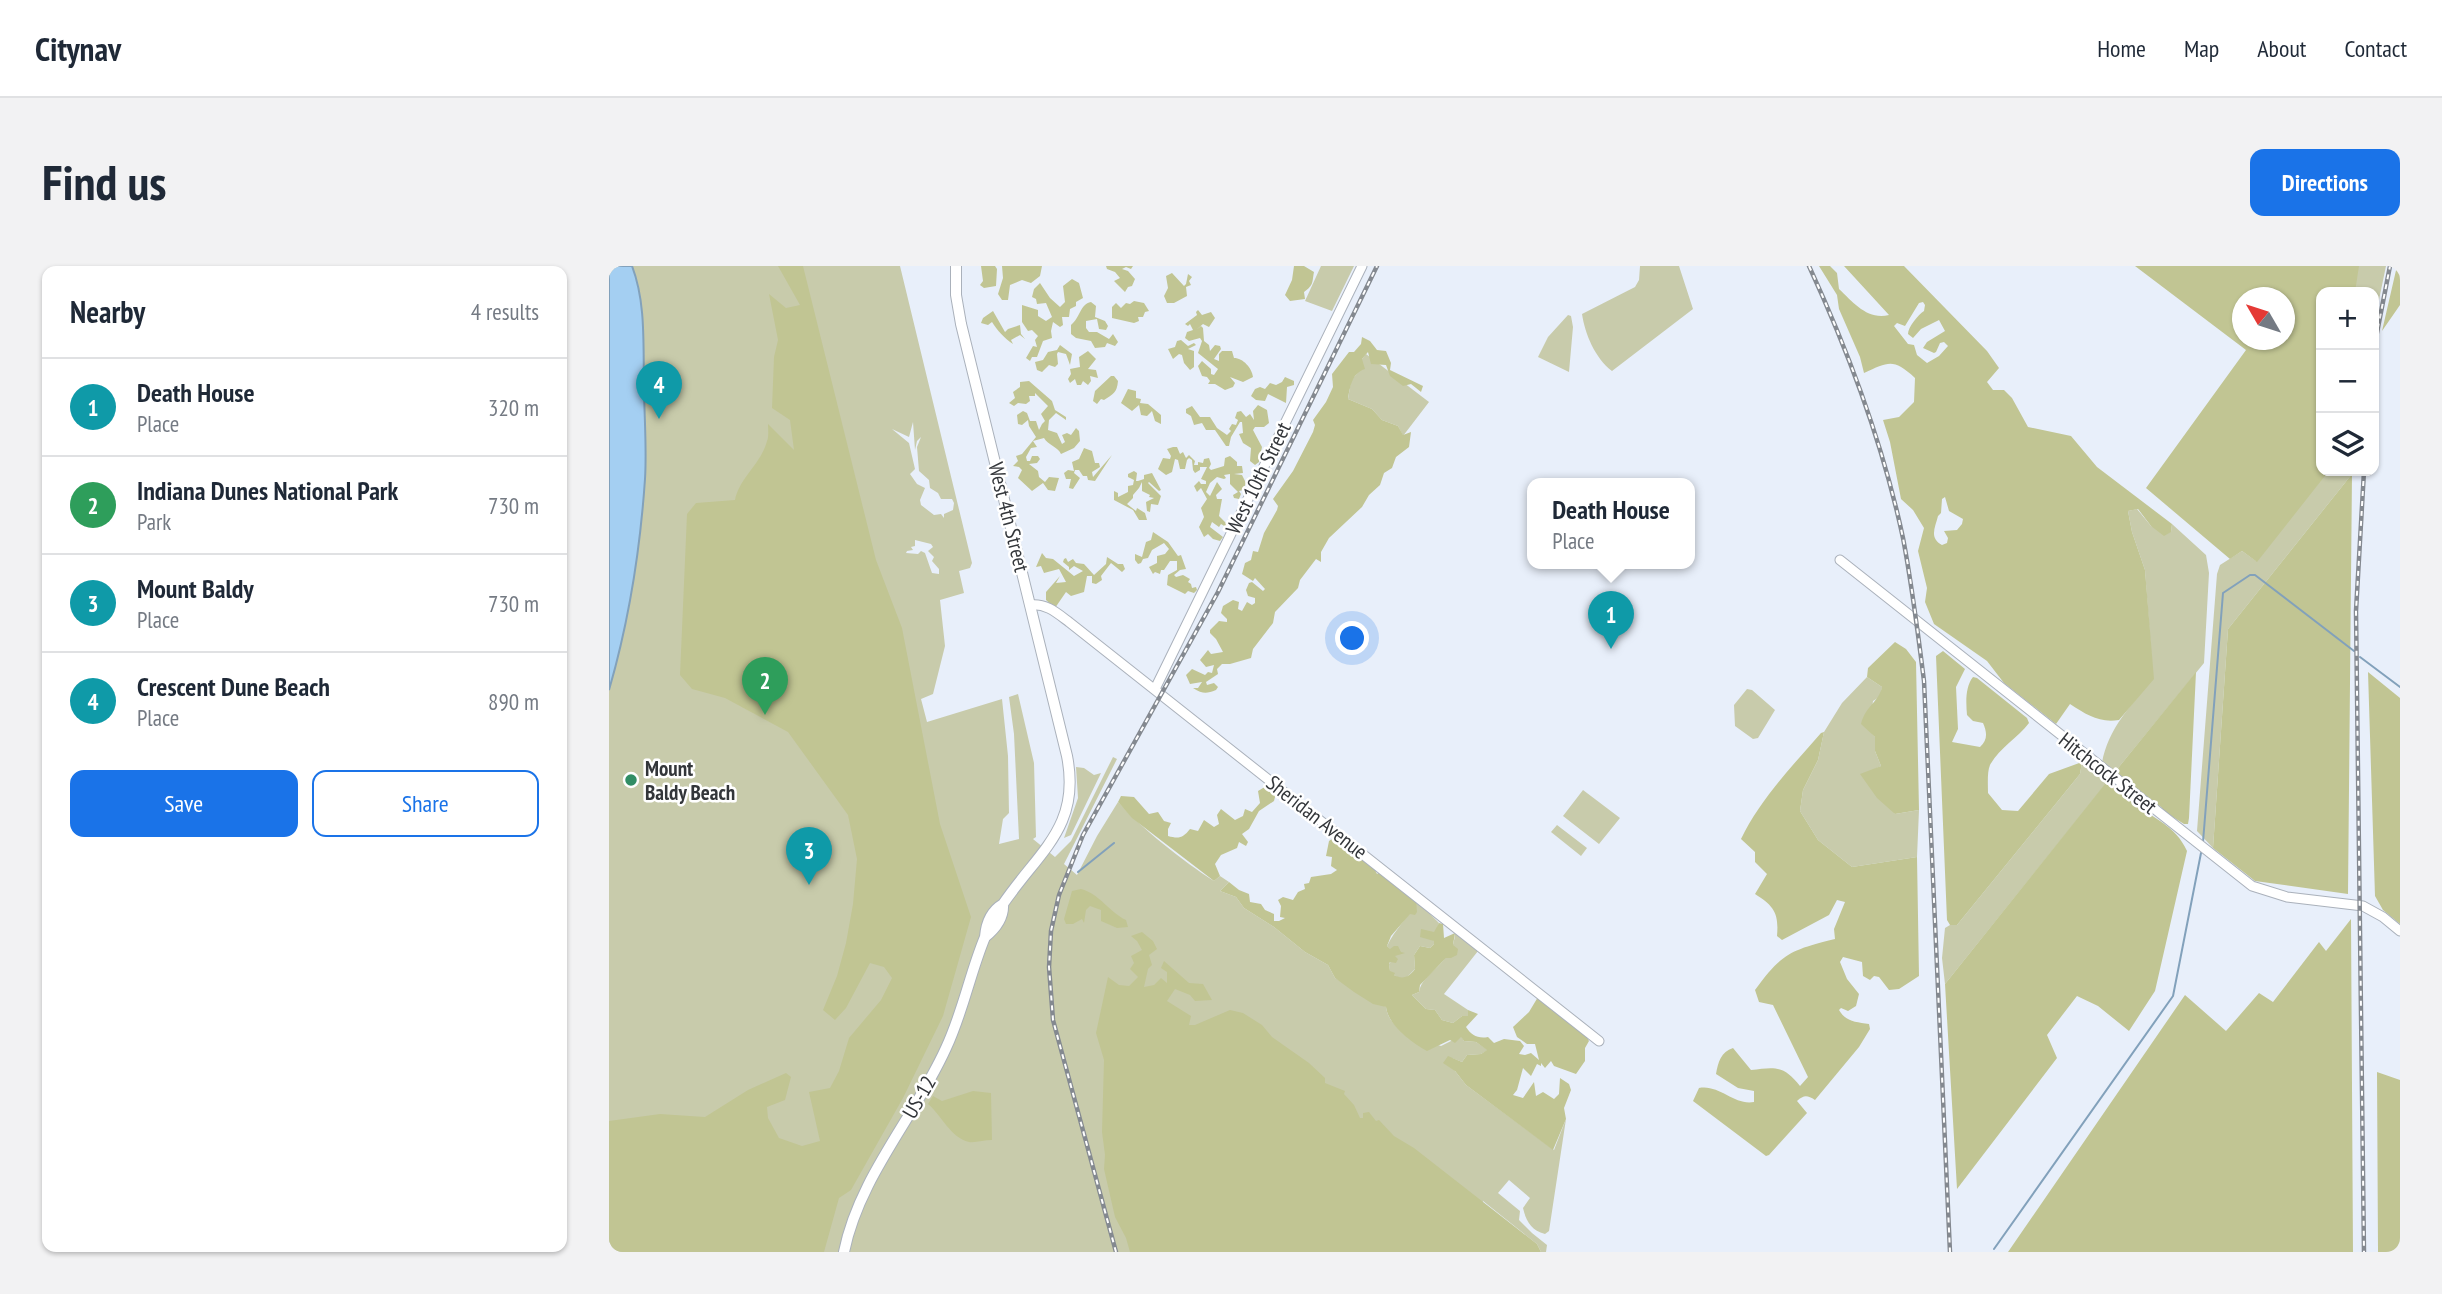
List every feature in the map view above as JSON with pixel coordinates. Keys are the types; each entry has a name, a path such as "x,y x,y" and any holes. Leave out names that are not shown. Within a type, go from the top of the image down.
{"main road":[{"name":"West 4th Street","path":"956,266 956,295 961,324 1069,768"},
{"name":"US-12","path":"844,1252 850,1225 862,1198 947,1046 985,937 986,926 996,908 1003,904 1051,842 1063,821 1070,794 1069,768"}],"street":[{"name":"West 10th Street","path":"1154,689 1362,266"},
{"name":"Hitchcock Street","path":"1840,561 2252,886 2287,897 2363,906 2372,909 2400,931"},
{"name":"Sheridan Avenue","path":"1030,605 1039,604 1057,613 1599,1041"}],"green space":[{"path":"609,266 900,266 972,563 970,568 959,571 964,593 940,600 945,646 933,694 921,699 927,722 1002,699 1008,756 1009,813 1003,819 999,844 1019,839 1014,734 1009,697 1018,694 1034,763 1036,837 1033,839 1055,857 1071,841 1113,757 1117,759 1064,864 1077,875 1118,802 1150,833 1189,864 1214,881 1220,876 1229,882 1220,891 1236,897 1244,908 1274,927 1305,952 1328,965 1335,978 1386,1007 1388,1016 1399,1028 1441,1046 1461,1036 1464,1041 1476,1042 1488,1050 1481,1054 1467,1055 1462,1062 1452,1058 1455,1071 1466,1085 1554,1150 1566,1119 1549,1231 1545,1234 1530,1224 1523,1208 1530,1198 1509,1180 1498,1193 1520,1211 1519,1220 1547,1245 1546,1252 1541,1252 1537,1244 1483,1201 1473,1252 609,1252","holes":["913,422 915,450 921,437 917,447 919,471 929,480 930,488 938,493 941,499 952,499 954,503 953,510 944,514 944,518 941,514 934,515 921,505 920,500 925,488 917,484 910,474 915,469 909,443 892,429 909,437","915,540 931,544 933,547 928,551 934,557 932,561 939,569 939,574 932,573 925,553 906,553 913,550 911,547 915,546"]},
{"path":"778,266 803,266 876,560 902,628 940,824 971,917 943,1016 903,1098 851,1190 839,1198 824,1252 609,1252 609,1121 660,1114 705,1117 748,1090 786,1073 791,1077 785,1100 767,1107 768,1118 779,1138 802,1146 820,1141 809,1092 830,1088 839,1071 849,1038 881,1000 892,978 884,967 870,963 846,1008 835,1020 823,1010 837,976 853,904 857,859 848,815 788,732 725,698 692,689 680,675 687,514 696,503 735,500 737,492 764,449 768,424 794,450 790,420 772,408 774,357 778,340 769,294 786,308 800,305"},
{"path":"981,266 995,266 996,286 984,288 980,285 983,281"},
{"path":"1002,266 1042,266 1040,276 1031,283 1022,280 1010,285 1008,300 1002,300 998,294 1003,278"},
{"path":"1106,266 1133,266 1131,269 1122,269 1135,279 1132,286 1125,292 1114,281 1120,278"},
{"path":"1294,266 1304,266 1314,272 1313,281 1304,292 1305,299 1290,301 1285,295 1292,280"},
{"path":"1321,266 1354,266 1332,311 1305,301"},
{"path":"1640,266 1679,266 1693,309 1612,371 1592,345 1582,314 1635,287 1639,280"},
{"path":"1819,266 1830,266 1837,273 1839,289 1861,309 1874,315 1889,315 1844,266 1904,266 1987,351 1999,368 1987,382 1993,390 2004,390 2012,398 2028,427 2071,436 2097,467 2172,524 2171,532 2164,536 2151,526 2138,509 2128,511 2145,570 2154,679 2119,720 2099,719 2070,704 2056,724 2004,683 1987,661 1934,624 1925,602 1927,588 1918,551 1924,528 1913,510 1901,499 1883,420 1899,417 1914,402 1915,378 1901,367 1891,364 1864,373 1839,309 1837,295","holes":["1923,302 1924,311 1914,321 1908,334 1913,338 1921,329 1939,320 1945,331 1927,342 1923,348 1934,353 1940,343 1944,342 1948,346 1939,356 1927,363 1917,355 1914,345 1908,344 1894,326 1897,323 1905,326 1919,303","1945,497 1949,511 1963,519 1957,530 1944,531 1948,538 1947,543 1942,545 1935,539 1934,532 1941,513 1942,499"]},
{"path":"2135,266 2359,266 2356,287 2316,287 2316,476 2325,476 2257,562 2242,551 2230,559 2146,488 2246,350 2295,350 2295,287 2232,287 2232,339"},
{"path":"2358,266 2386,266 2379,300 2379,287 2355,287"},
{"path":"2397,266 2400,266 2400,305 2382,331"},
{"path":"1172,273 1184,286 1188,274 1192,277 1189,281 1191,285 1186,287 1187,296 1174,303 1167,303 1164,296 1168,288 1166,276"},
{"path":"1072,279 1079,283 1083,298 1070,309 1069,317 1062,317 1063,325 1060,327 1053,322 1052,338 1043,341 1037,357 1032,357 1030,361 1026,358 1033,346 1037,347 1035,340 1038,336 1032,330 1028,331 1022,322 1022,305 1038,310 1038,316 1046,321 1052,317 1046,303 1037,304 1032,297 1034,289 1040,283 1060,307 1065,302 1063,286"},
{"path":"1134,301 1144,303 1149,311 1145,312 1143,317 1138,317 1139,321 1134,323 1112,318 1112,307 1116,303 1121,308"},
{"path":"1091,302 1096,306 1095,317 1105,321 1108,326 1106,330 1099,329 1097,319 1086,321 1086,328 1089,332 1097,332 1109,339 1113,334 1118,342 1115,346 1107,343 1105,347 1095,348 1091,341 1076,338 1071,334 1071,325 1085,305"},
{"path":"1198,310 1202,315 1211,312 1215,318 1209,327 1203,324 1196,330 1201,326 1203,328 1204,341 1209,345 1210,351 1215,345 1220,346 1221,349 1214,359 1219,361 1222,351 1232,351 1234,358 1249,367 1253,377 1243,382 1230,377 1235,383 1233,387 1225,390 1215,384 1208,384 1210,381 1202,376 1198,366 1202,361 1214,375 1218,369 1198,353 1202,341 1200,338 1189,341 1185,338 1187,332 1193,330 1190,324 1185,324 1197,315"},
{"path":"993,311 1005,332 1020,325 1025,339 1020,335 1011,340 1013,344 992,322 988,325 981,323 983,318"},
{"path":"1568,315 1571,316 1573,327 1569,372 1538,357 1548,337"},
{"path":"1362,337 1370,341 1377,350 1386,351 1391,363 1390,370 1423,386 1421,392 1411,384 1403,386 1390,376 1386,365 1371,364 1368,352 1362,359 1365,369 1354,377 1348,399 1372,409 1382,420 1398,426 1403,435 1411,432 1409,447 1396,457 1392,468 1384,473 1380,485 1369,495 1362,507 1329,538 1321,552 1321,562 1316,559 1300,580 1298,588 1275,612 1273,623 1253,649 1251,658 1222,664 1217,669 1218,674 1206,682 1207,685 1214,683 1218,687 1216,690 1207,693 1199,691 1193,688 1198,688 1202,682 1190,684 1186,675 1192,669 1205,675 1212,673 1214,665 1206,667 1200,660 1208,650 1211,654 1223,652 1210,630 1219,621 1227,622 1221,613 1223,606 1233,600 1239,602 1238,609 1242,611 1247,602 1252,605 1255,603 1255,598 1248,596 1246,590 1249,583 1252,582 1263,591 1265,589 1255,578 1253,581 1242,574 1245,563 1251,560 1253,551 1258,552 1264,533 1277,510 1278,506 1273,499 1293,471 1313,432 1313,420 1333,387 1332,374 1349,352 1354,352 1361,344"},
{"path":"1181,340 1188,346 1194,343 1196,345 1188,349 1194,351 1194,367 1190,370 1182,355 1179,354 1173,359 1168,349 1175,347 1177,341"},
{"path":"1060,345 1072,354 1070,365 1066,354 1058,352 1058,364 1055,367 1049,365 1042,372 1037,370 1035,362 1043,360 1048,352 1057,350"},
{"path":"1088,351 1096,359 1088,369 1096,370 1098,378 1090,376 1088,385 1083,381 1081,385 1077,385 1075,379 1070,383 1070,369 1080,367 1079,357"},
{"path":"1366,354 1429,402 1403,436 1398,426 1382,420 1372,409 1348,399 1351,381 1359,371"},
{"path":"1111,376 1118,381 1116,391 1097,404 1093,401 1095,391"},
{"path":"1285,377 1294,381 1294,385 1287,387 1286,403 1268,394 1265,401 1251,396 1255,389 1265,389 1270,383 1276,385"},
{"path":"1029,381 1052,401 1055,410 1066,417 1066,420 1056,413 1049,420 1048,430 1057,433 1062,444 1065,442 1062,435 1071,435 1076,428 1079,431 1080,441 1074,448 1061,454 1044,438 1033,441 1037,447 1031,448 1026,457 1027,461 1030,461 1032,456 1038,456 1040,459 1037,463 1029,464 1045,482 1049,477 1059,478 1055,491 1048,490 1043,483 1032,491 1018,478 1022,470 1013,466 1018,461 1016,456 1022,454 1036,437 1028,420 1022,425 1018,424 1017,415 1023,411 1027,413 1030,421 1036,421 1039,430 1045,421 1041,414 1048,406 1035,393 1035,396 1029,396 1030,401 1026,404 1018,403 1014,406 1009,403 1015,398 1013,392 1020,387 1020,382"},
{"path":"1128,389 1136,391 1136,398 1141,399 1140,403 1148,404 1161,415 1161,424 1155,421 1152,411 1147,416 1141,415 1139,405 1132,411 1121,403"},
{"path":"1258,405 1267,410 1269,423 1253,430 1262,447 1259,462 1255,465 1250,461 1251,448 1243,443 1239,434 1243,433 1242,422 1231,437 1229,446 1226,446 1215,430 1206,430 1202,423 1194,425 1191,416 1186,413 1186,409 1192,406 1200,417 1210,417 1217,428 1227,435 1232,424 1236,425 1237,412 1241,411 1246,417 1250,414 1254,420 1253,411"},
{"path":"1177,447 1180,454 1183,452 1186,458 1189,455 1195,461 1194,465 1209,458 1211,470 1224,466 1225,458 1230,456 1237,462 1237,466 1242,466 1243,473 1234,474 1242,475 1246,483 1243,490 1239,491 1239,499 1234,498 1233,495 1238,492 1230,484 1230,474 1224,475 1224,479 1217,477 1206,492 1210,496 1217,482 1222,489 1216,495 1217,499 1222,499 1219,516 1229,523 1226,527 1221,524 1219,527 1212,522 1210,527 1223,537 1220,541 1208,534 1204,537 1199,527 1204,517 1201,508 1207,499 1201,488 1197,492 1194,486 1199,481 1206,484 1206,481 1201,479 1207,467 1200,467 1195,473 1189,458 1185,469 1180,469 1178,460 1175,459 1172,472 1166,475 1158,469 1163,458 1170,459 1167,449"},
{"path":"1084,448 1092,451 1095,463 1099,463 1100,467 1092,472 1093,477 1112,455 1095,481 1088,480 1087,476 1075,470 1074,473 1080,478 1073,489 1069,488 1071,479 1066,479 1064,473 1068,470 1074,471 1072,462 1079,459"},
{"path":"1134,471 1137,473 1136,481 1152,473 1161,490 1148,483 1161,496 1158,505 1151,504 1150,512 1147,511 1146,502 1154,498 1142,491 1142,482 1127,504 1136,511 1137,508 1145,513 1147,520 1139,520 1133,510 1114,500 1114,491 1118,493 1118,497 1128,492 1128,486 1133,485 1134,480 1128,477 1128,474"},
{"path":"2324,476 2350,476 2228,629 2213,848 2197,831 2217,574 2220,565 2242,551 2256,561"},
{"path":"2352,476 2348,894 2255,881 2213,848 2228,629"},
{"path":"2137,509 2151,526 2171,532 2172,524 2206,555 2209,573 2204,663 2114,773 2102,763 2105,750 2115,728 2153,678 2145,570 2128,511"},
{"path":"1153,532 1168,542 1178,556 1181,555 1186,569 1174,575 1183,575 1190,579 1188,582 1197,590 1194,593 1188,591 1185,594 1167,585 1168,575 1177,570 1177,561 1170,561 1160,574 1153,574 1149,567 1157,563 1157,556 1165,554 1169,549 1164,543 1152,550 1148,558 1141,563 1138,564 1135,560 1135,554 1142,557 1146,542 1151,540"},
{"path":"1042,553 1074,576 1083,571 1074,566 1069,570 1063,562 1064,559 1068,562 1073,559 1076,563 1084,564 1094,575 1106,564 1107,557 1123,564 1125,569 1122,572 1111,563 1101,576 1102,580 1096,584 1092,583 1092,576 1087,576 1084,592 1071,596 1066,592 1055,608 1046,600 1046,592 1060,576 1056,583 1066,582 1059,569 1044,573 1041,566 1036,567"},
{"path":"1895,642 1906,649 1916,662 1919,810 1895,814 1877,798 1860,774 1881,766 1875,751 1875,737 1861,724 1882,687 1867,677 1868,668"},
{"path":"1943,651 1965,669 1956,687 1958,729 1952,742 1980,747 1986,739 1983,723 1973,721 1967,715 1967,690 1973,677 2027,718 2029,723 1998,753 1989,768 1988,793 2002,810 2018,811 2049,774 2082,762 2080,774 1957,925 1950,925 1947,920 1936,656"},
{"path":"2196,672 2189,818 2188,824 2184,824 2114,773"},
{"path":"2368,672 2400,698 2400,924 2383,910 2375,896"},
{"path":"1867,677 1882,687 1881,696 1873,701 1869,730 1875,737 1875,751 1881,766 1873,770 1895,814 1919,810 1917,857 1852,867 1818,840 1800,811 1803,790 1818,760 1824,732 1842,703"},
{"path":"1747,689 1752,690 1775,710 1758,738 1753,739 1735,726 1734,705"},
{"path":"1824,732 1818,760 1803,790 1800,811 1818,840 1852,867 1917,857 1919,976 1899,989 1889,990 1879,977 1874,976 1870,980 1863,976 1862,962 1843,957 1840,962 1847,979 1859,994 1856,1006 1848,1011 1841,1008 1839,1010 1848,1019 1869,1024 1870,1029 1859,1047 1815,1100 1806,1096 1797,1101 1807,1113 1766,1156 1693,1101 1699,1088 1706,1088 1740,1101 1754,1102 1754,1091 1738,1088 1716,1074 1721,1058 1733,1048 1751,1070 1779,1069 1789,1074 1800,1086 1808,1077 1773,1005 1759,1002 1755,990 1773,968 1789,955 1808,946 1835,939 1834,929 1845,902 1837,900 1829,915 1782,940 1777,936 1774,911 1755,894 1767,874 1755,862 1755,852 1741,839 1777,784"},
{"path":"2082,762 2111,785 2105,785 1945,984 1942,958 1945,928 1957,925 2080,774"},
{"path":"1076,767 1084,768 1094,775 1101,773 1071,835 1064,838 1078,798"},
{"path":"2105,784 2163,823 2177,835 2187,851 2155,991 2129,1031 2098,1006 2077,996 2047,1035 2057,1058 1957,1189 1945,984"},
{"path":"1268,785 1277,789 1274,801 1259,811 1249,829 1242,834 1248,842 1246,846 1239,842 1237,848 1221,855 1215,864 1220,876 1214,881 1132,818 1118,802 1121,796 1134,797 1149,814 1158,812 1164,821 1171,823 1168,836 1178,837 1190,829 1198,831 1204,820 1214,827 1219,824 1217,815 1221,809 1235,820 1243,816 1245,809 1252,812 1260,803 1258,791"},
{"path":"1583,790 1620,818 1599,844 1563,816"},
{"path":"1557,825 1587,848 1581,856 1551,832"},
{"path":"1332,839 1358,852 1377,874 1382,870 1416,900 1417,912 1415,915 1410,914 1391,936 1387,946 1390,949 1398,946 1401,952 1405,953 1395,956 1398,959 1396,963 1389,964 1394,975 1406,977 1410,974 1415,969 1414,955 1420,946 1430,948 1434,944 1434,941 1420,937 1421,929 1434,932 1439,923 1443,924 1444,938 1455,933 1453,945 1458,949 1457,955 1446,958 1420,985 1419,992 1412,995 1426,1009 1435,1010 1442,1020 1453,1023 1462,1016 1468,1016 1468,1010 1478,1014 1466,1027 1473,1034 1488,1037 1494,1043 1504,1039 1520,1041 1524,1046 1519,1054 1531,1053 1539,1060 1535,1044 1527,1044 1517,1037 1513,1027 1529,1012 1538,997 1584,1032 1589,1041 1585,1048 1585,1061 1576,1074 1554,1066 1551,1061 1545,1068 1541,1063 1541,1066 1537,1064 1531,1076 1523,1068 1513,1095 1523,1098 1534,1082 1536,1096 1543,1092 1554,1099 1559,1094 1560,1078 1569,1084 1571,1090 1564,1108 1566,1119 1553,1150 1466,1085 1455,1071 1443,1063 1448,1056 1462,1062 1467,1055 1481,1054 1487,1050 1476,1042 1464,1041 1461,1037 1455,1043 1450,1040 1427,1051 1396,1026 1386,1007 1373,1004 1354,992 1335,978 1328,965 1305,952 1274,927 1244,908 1236,897 1220,891 1229,882 1249,894 1250,902 1261,904 1265,910 1274,914 1274,921 1279,921 1285,918 1280,917 1281,906 1278,900 1283,897 1293,900 1298,892 1305,889 1304,884 1309,883 1311,877 1331,874 1337,870 1331,866 1332,857 1326,856 1329,841"},
{"path":"1081,889 1094,895 1126,920 1128,927 1117,928 1101,921 1101,910 1090,906 1086,910 1084,923 1082,919 1066,924 1064,919 1072,891"},
{"path":"1416,900 1439,923 1435,933 1429,938 1435,941 1434,944 1430,948 1420,946 1414,955 1415,969 1406,978 1400,979 1390,972 1389,964 1395,956 1387,946"},
{"path":"2351,919 2353,1252 2008,1252 2185,995 2226,1031 2259,993 2273,1002 2319,942 2326,951"},
{"path":"1142,932 1153,941 1157,949 1149,955 1152,965 1148,969 1144,987 1154,985 1161,978 1167,983 1167,972 1161,968 1164,961 1189,983 1203,984 1212,1000 1195,1001 1190,995 1175,989 1167,1001 1191,1016 1189,1025 1230,1010 1243,1013 1262,1025 1272,1037 1309,1063 1325,1078 1325,1083 1345,1091 1344,1094 1354,1105 1360,1118 1363,1118 1363,1113 1369,1112 1394,1136 1414,1148 1537,1244 1541,1252 1130,1252 1115,1217 1104,1169 1104,1060 1096,1033 1108,977 1119,985 1129,986 1138,977 1130,969 1134,963 1131,956 1142,950 1131,936"},
{"path":"1455,933 1478,951 1444,994 1468,1010 1468,1017 1462,1016 1453,1023 1442,1020 1435,1010 1426,1009 1412,995 1419,992 1421,985 1444,960 1453,944"},
{"path":"2377,1072 2400,1080 2400,1252 2378,1252"},
{"path":"973,1091 991,1093 992,1140 971,1142 962,1139 951,1131 928,1104 933,1096 942,1101"}],"water":[{"path":"609,266 632,266 640,294 646,455 633,586 609,690"}],"waterway":[{"path":"2203,842 2223,593 2250,575 2255,575 2354,651"},
{"path":"2360,657 2400,687"},
{"path":"1078,872 1114,843"},
{"path":"1994,1249 2173,996 2201,853"}],"railway":[{"path":"1116,1252 1053,1020 1049,967 1051,931 1059,895 1083,835 1218,592 1377,266"},
{"path":"1809,266 1838,332 1875,434 1895,503 1915,609 1924,681 1950,1252"},
{"path":"2379,322 2390,266"},
{"path":"2364,476 2356,611 2364,1252"}],"place":[{"name":"Crescent Dune Beach","path":"659,419"},
{"name":"Death House","path":"1611,649"},
{"name":"Indiana Dunes National Park","path":"765,715"},
{"name":"Mount Baldy Beach","path":"631,780"},
{"name":"Mount Baldy","path":"809,885"}]}
